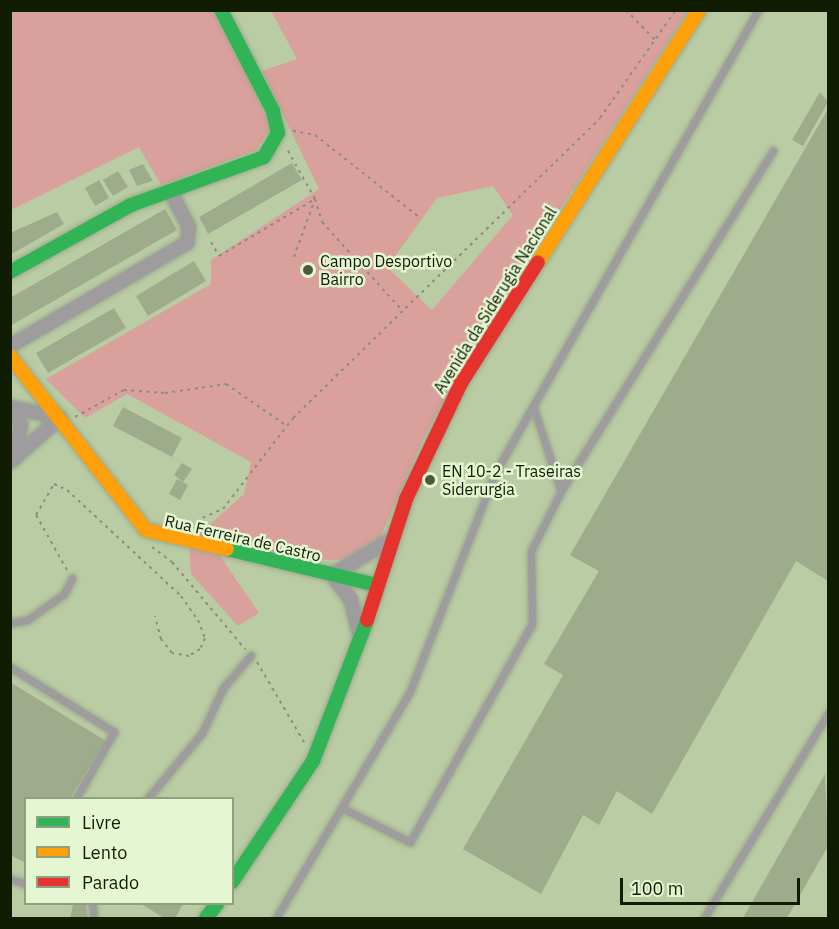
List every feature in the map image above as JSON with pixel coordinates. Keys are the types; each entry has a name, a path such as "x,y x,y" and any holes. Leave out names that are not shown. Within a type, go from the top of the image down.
{"main road":[{"path":"10,272 106,217 170,191 251,165 264,157 283,133 221,10"},
{"name":"Avenida da Siderugia Nacional","path":"234,879 313,761 358,642 420,464 466,374 699,10"},
{"name":"Rua Ferreira de Castro","path":"10,356 41,391 146,530 377,585"},
{"path":"206,918 216,905"}],"street":[{"path":"10,346 187,243 189,227 170,191"},
{"path":"30,412 41,391"},
{"path":"10,407 60,418"},
{"path":"10,407 21,426 13,460"},
{"path":"13,460 60,418"},
{"name":"Rua Ferreira de Castro","path":"332,575 392,539"},
{"path":"332,575 356,612 358,642"}],"lane":[{"path":"276,918 410,691 495,473 758,10"},
{"path":"342,808 410,842 532,624 531,550 561,491 773,151"},
{"path":"533,406 561,491"},
{"path":"10,623 27,620 64,594 72,578"},
{"path":"149,797 202,733 224,688 251,655"},
{"path":"10,667 114,732 77,797"},
{"path":"704,918 828,713"}],"path":[{"path":"626,10 655,40"},
{"path":"186,525 223,509 287,426 401,309 480,239 600,118 676,10"},
{"path":"401,309 322,222 315,200 283,133 315,135 419,217"},
{"path":"211,242 219,256 315,200"},
{"path":"294,257 315,200"},
{"path":"60,418 76,417 124,390 165,393 226,384 287,426"},
{"path":"72,578 36,515 54,484 67,490 181,596 205,638 200,649 189,657 172,653 161,639 155,616"},
{"path":"145,542 172,562 251,655 282,697 313,761"}],"shaded area":[{"path":"11,11 216,11 271,127 256,150 161,185 139,147 11,210"},
{"path":"271,11 688,11 488,321 425,435 377,545 358,558 334,560 220,556 259,613 238,626 191,574 188,532 199,534 244,494 251,462 127,394 85,418 46,379 211,284 211,260 319,189 262,71 297,59","holes":["493,186 513,215 432,310 387,267 437,198"]}],"building":[{"path":"820,92 828,102 803,146 792,140"},
{"path":"828,109 828,581 796,561 652,814 617,791 599,825 583,815 541,894 463,849 563,675 544,664 599,571 570,555"},
{"path":"292,163 302,180 208,234 199,217"},
{"path":"143,164 153,181 137,186 129,170"},
{"path":"118,171 128,187 113,196 103,180"},
{"path":"99,180 109,198 95,206 85,188"},
{"path":"165,209 177,230 10,326 10,298"},
{"path":"57,212 64,224 10,255 10,233"},
{"path":"194,261 206,281 148,316 136,296"},
{"path":"114,308 126,328 48,373 36,353"},
{"path":"123,407 182,438 172,457 113,426"},
{"path":"182,463 192,469 183,482 174,475"},
{"path":"177,479 188,485 180,500 169,494"},
{"path":"10,682 106,741 71,797 24,797 24,862 10,855"},
{"path":"825,774 828,846 787,918 743,918"},
{"path":"73,905 86,905 88,918 70,918"},
{"path":"143,905 182,905 175,918 164,918"}],"traffic: fast":[{"path":"10,272 131,205 264,157 278,133 273,111 221,10"},
{"path":"227,549 377,585"},
{"path":"234,879 313,761 367,620"},
{"path":"206,918 216,905"}],"traffic: slow":[{"path":"538,262 699,10"},
{"path":"10,356 146,530 227,549"}],"traffic: jam":[{"path":"367,620 406,499 461,383 538,262"}],"place":[{"name":"Campo Desportivo Bairro","path":"308,270"},
{"name":"EN 10-2 - Traseiras Siderurgia","path":"430,480"}]}
